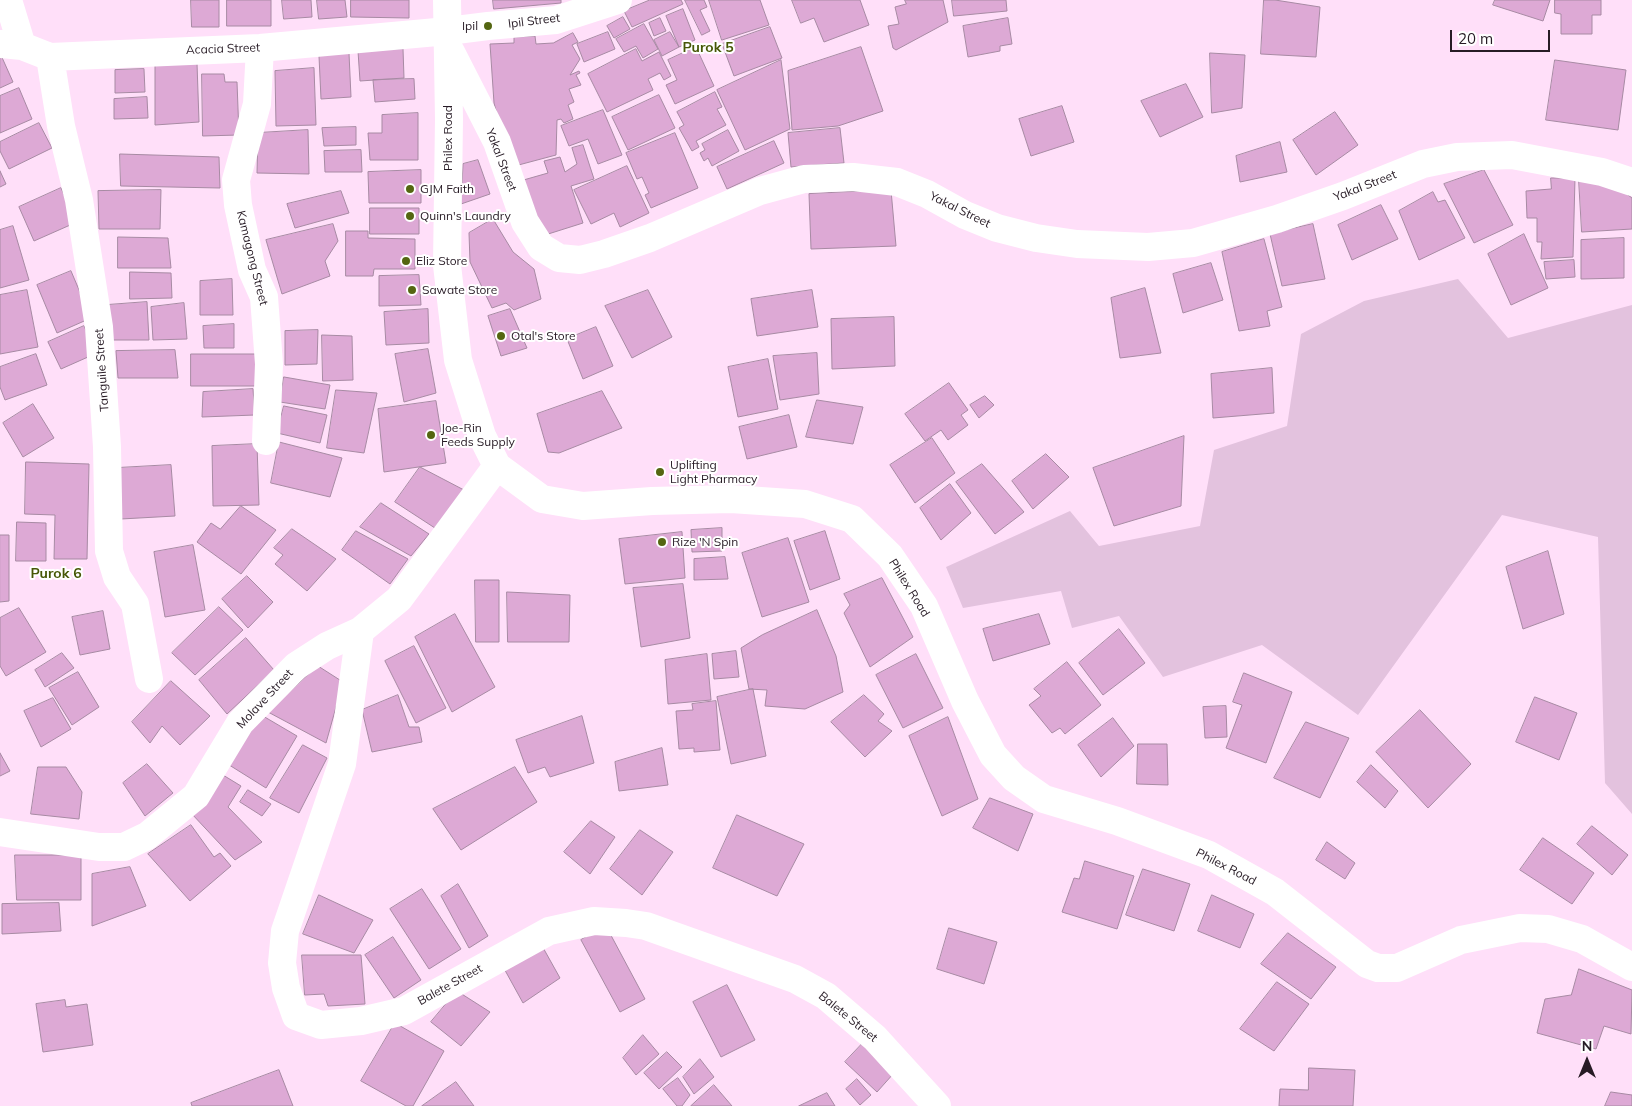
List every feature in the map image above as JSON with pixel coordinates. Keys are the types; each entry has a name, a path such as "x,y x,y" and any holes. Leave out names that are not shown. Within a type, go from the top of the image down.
{"street":[{"path":"8,0 11,45"},
{"name":"Philex Road","path":"447,0 449,119 447,265 458,360 482,436 497,466 542,499 583,506 652,501 731,499 805,504 852,519 890,556 924,606 965,701 993,755 1014,778 1044,799 1117,821 1209,856 1275,892 1367,964 1378,968 1396,968 1461,940 1520,928 1548,929 1582,939 1632,966"},
{"name":"Ipil Street","path":"448,39 488,26 556,20 618,0"},
{"name":"Acacia Street","path":"11,45 50,57 448,39"},
{"name":"Yakal Street","path":"448,39 497,142 525,222 541,247 559,258 580,260 604,254 650,238 760,191 804,179 853,176 897,182 928,194 965,215 997,228 1036,238 1077,244 1148,247 1193,243 1268,222 1343,196 1423,164 1457,157 1512,154 1602,172 1632,182"},
{"name":"Kamagong Street","path":"260,48 257,104 236,180 238,205 252,270 264,297 269,364 266,441"},
{"name":"Tanguile Street","path":"50,57 61,126 79,200 99,327 107,447 109,551 117,577 135,604 149,679"},
{"name":"Molave Street","path":"0,832 99,847 124,847 147,836 196,796 240,723 296,666 327,646 360,631 400,598 497,466"},
{"name":"Balete Street","path":"360,631 342,764 285,931 282,963 286,988 296,1016 321,1025 361,1020 404,1011 549,931 594,921 626,923 646,926 795,979 826,996 875,1038 937,1106"}],"shaded area":[{"path":"1458,279 1508,338 1632,305 1632,814 1605,783 1598,537 1502,515 1358,715 1262,645 1163,677 1119,616 1072,628 1061,591 963,608 946,567 1070,511 1099,546 1200,526 1214,450 1287,426 1301,334 1364,301"}],"building":[{"path":"191,0 219,0 219,27 192,27"},
{"path":"227,0 271,0 271,26 227,26"},
{"path":"282,0 311,0 312,17 284,19"},
{"path":"317,0 345,0 347,17 319,19"},
{"path":"351,0 409,0 409,18 351,17"},
{"path":"493,0 561,0 561,3 494,9"},
{"path":"650,0 681,0 683,4 632,27 624,11"},
{"path":"685,0 704,0 707,7 700,10 710,31 702,35"},
{"path":"709,0 760,0 769,25 722,40"},
{"path":"792,0 860,0 869,25 824,42 814,18 801,23"},
{"path":"905,0 943,0 948,22 896,50 893,48 888,26 899,24 895,7 906,4"},
{"path":"952,0 1006,0 1007,11 954,16"},
{"path":"1264,0 1320,7 1316,57 1261,54"},
{"path":"1495,0 1550,0 1543,21 1493,5"},
{"path":"1555,0 1601,0 1601,15 1592,15 1592,34 1561,34 1561,14 1555,13"},
{"path":"683,9 695,40 679,47 666,16"},
{"path":"623,17 630,29 614,38 607,26"},
{"path":"660,18 666,31 654,36 649,23"},
{"path":"1008,18 1012,44 1000,46 1000,51 968,57 963,26"},
{"path":"644,24 658,49 643,58 636,46 624,52 616,39"},
{"path":"770,27 782,58 734,76 722,44"},
{"path":"608,32 615,49 584,62 577,44"},
{"path":"670,32 679,47 662,56 654,40"},
{"path":"573,33 578,42 572,45 580,59 570,75 579,71 580,73 576,75 581,85 569,89 574,102 568,105 573,119 564,123 561,119 557,120 556,155 511,167 494,103 490,44 514,43 514,37 535,36 536,44 553,43"},
{"path":"696,47 714,86 675,104 666,85 677,80 668,60"},
{"path":"861,47 883,111 838,126 792,130 788,71"},
{"path":"403,49 404,78 360,81 358,51"},
{"path":"636,49 642,61 659,52 671,76 664,80 660,73 648,79 653,90 607,112 588,74"},
{"path":"0,53 13,82 0,88"},
{"path":"349,53 351,97 321,99 319,56"},
{"path":"1210,53 1245,55 1242,108 1212,113"},
{"path":"781,60 790,129 745,150 717,90"},
{"path":"1555,60 1626,70 1618,130 1546,120"},
{"path":"197,63 199,122 155,125 155,64"},
{"path":"314,68 316,125 276,126 275,71"},
{"path":"144,69 145,92 115,93 115,70"},
{"path":"202,74 224,74 225,82 237,82 239,135 203,136"},
{"path":"414,79 415,99 375,102 373,80"},
{"path":"1186,84 1203,117 1160,137 1141,101"},
{"path":"19,88 32,119 0,133 0,96"},
{"path":"715,92 722,107 717,109 726,125 696,141 699,147 692,151 679,128 684,125 677,112"},
{"path":"659,95 675,128 628,150 612,117"},
{"path":"147,97 148,118 114,119 114,99"},
{"path":"1062,106 1074,142 1031,156 1019,119"},
{"path":"603,110 622,155 598,164 588,139 569,146 561,126"},
{"path":"1335,112 1358,145 1316,175 1293,140"},
{"path":"418,113 418,160 370,160 368,133 382,133 382,115"},
{"path":"39,123 52,148 9,169 0,151 0,142"},
{"path":"356,127 356,145 324,146 322,128"},
{"path":"840,128 844,163 791,167 788,133"},
{"path":"308,130 309,174 257,173 258,133"},
{"path":"728,130 739,151 712,166 708,158 704,161 700,153 705,150 702,144"},
{"path":"675,133 698,188 651,208 645,195 649,193 642,177 637,179 626,153"},
{"path":"774,141 784,163 727,189 717,167"},
{"path":"1280,142 1287,172 1240,182 1236,156"},
{"path":"583,145 594,179 571,186 583,223 545,235 520,181 548,173 544,161 560,157 565,172 577,164 572,148"},
{"path":"361,150 362,172 325,172 324,151"},
{"path":"120,154 219,157 220,188 121,186"},
{"path":"478,160 490,194 461,204 463,164"},
{"path":"627,166 649,213 620,227 614,213 591,224 574,190"},
{"path":"421,170 421,203 369,203 368,172"},
{"path":"1484,170 1513,225 1474,243 1444,184"},
{"path":"0,171 6,184 0,187"},
{"path":"1551,178 1575,178 1573,257 1541,259 1542,242 1537,242 1537,218 1527,218 1526,191 1551,189"},
{"path":"1579,180 1612,183 1632,198 1632,229 1582,232"},
{"path":"61,188 77,222 34,241 19,207"},
{"path":"161,190 160,229 99,229 98,191"},
{"path":"891,190 896,246 811,249 809,194"},
{"path":"341,191 349,213 295,228 287,204"},
{"path":"1433,192 1438,202 1445,200 1465,238 1419,260 1399,211"},
{"path":"1381,205 1398,239 1352,260 1338,225"},
{"path":"370,208 419,208 419,234 370,234"},
{"path":"493,219 513,252 534,269 541,299 514,310 506,303 492,308 470,262 469,233"},
{"path":"333,224 338,241 325,261 330,276 282,294 266,240"},
{"path":"1313,224 1325,279 1282,286 1270,234"},
{"path":"13,226 29,280 0,288 0,230"},
{"path":"346,231 368,231 368,238 415,239 415,269 374,269 373,276 346,276"},
{"path":"1524,234 1548,288 1511,305 1488,254"},
{"path":"118,237 168,238 171,268 118,268"},
{"path":"1624,238 1624,278 1581,279 1581,240"},
{"path":"1264,239 1282,307 1267,311 1270,326 1239,331 1222,252"},
{"path":"1574,260 1575,277 1546,279 1544,262"},
{"path":"1211,263 1223,300 1183,313 1173,274"},
{"path":"71,271 91,318 57,333 37,285"},
{"path":"130,272 171,273 172,298 130,299"},
{"path":"419,275 421,305 379,306 379,276"},
{"path":"232,279 233,315 200,315 200,281"},
{"path":"1145,288 1161,353 1120,358 1111,298"},
{"path":"27,290 38,347 0,354 0,295"},
{"path":"648,290 672,337 632,358 605,306"},
{"path":"812,290 818,327 757,336 751,299"},
{"path":"147,302 149,340 107,340 107,305"},
{"path":"184,303 187,339 153,340 151,307"},
{"path":"428,309 429,343 386,345 384,312"},
{"path":"510,309 527,348 501,356 488,316"},
{"path":"894,317 895,366 832,369 831,319"},
{"path":"234,324 234,348 204,348 203,326"},
{"path":"84,326 97,353 61,369 48,342"},
{"path":"596,327 613,366 583,379 567,339"},
{"path":"318,330 317,364 285,365 285,331"},
{"path":"322,335 352,336 353,380 323,381"},
{"path":"428,349 436,393 404,402 395,354"},
{"path":"175,350 178,378 118,378 116,351"},
{"path":"817,353 819,394 780,400 773,356"},
{"path":"36,354 47,385 5,400 0,387 0,367"},
{"path":"191,354 256,354 259,386 191,386"},
{"path":"768,359 778,409 738,417 728,367"},
{"path":"1272,368 1274,413 1213,418 1211,374"},
{"path":"284,377 330,385 325,409 280,402"},
{"path":"949,383 968,410 961,415 968,425 948,440 941,430 925,441 905,414"},
{"path":"253,389 255,415 202,417 203,392"},
{"path":"336,390 377,393 364,453 327,448"},
{"path":"602,391 622,428 559,453 548,452 537,414"},
{"path":"985,396 994,405 979,418 970,405"},
{"path":"817,400 863,407 853,444 806,437"},
{"path":"436,401 446,463 384,472 378,409"},
{"path":"33,404 54,438 23,457 3,423"},
{"path":"284,406 327,415 320,443 277,433"},
{"path":"789,415 797,447 747,459 739,427"},
{"path":"1184,436 1181,506 1114,526 1093,468"},
{"path":"932,438 955,473 915,503 890,465"},
{"path":"279,442 342,458 330,497 271,483"},
{"path":"257,444 259,505 213,506 212,446"},
{"path":"1046,454 1069,477 1033,509 1012,481"},
{"path":"26,462 89,464 87,559 54,559 55,515 25,514"},
{"path":"982,464 1024,512 995,534 956,482"},
{"path":"171,465 175,516 121,519 117,468"},
{"path":"420,467 464,490 438,530 395,502"},
{"path":"950,484 971,513 941,540 920,508"},
{"path":"381,503 429,534 411,556 360,527"},
{"path":"241,506 276,530 241,574 197,542 211,523 220,529"},
{"path":"17,522 46,523 46,561 16,561"},
{"path":"722,528 722,551 692,552 691,530"},
{"path":"292,529 336,559 307,591 275,564 283,555 274,548"},
{"path":"356,531 408,559 390,584 342,550"},
{"path":"825,531 840,579 810,590 794,541"},
{"path":"682,532 685,578 625,584 619,539"},
{"path":"0,535 9,535 9,601 0,602"},
{"path":"788,538 809,602 762,617 742,553"},
{"path":"193,545 205,610 165,617 154,552"},
{"path":"1548,551 1564,614 1523,629 1506,567"},
{"path":"725,557 728,579 694,580 694,559"},
{"path":"247,576 273,602 248,628 222,599"},
{"path":"882,578 913,637 870,667 844,613 850,605 844,594"},
{"path":"475,580 499,580 499,642 476,642"},
{"path":"683,584 690,638 641,647 633,588"},
{"path":"507,592 570,595 569,642 508,642"},
{"path":"219,607 243,630 195,675 172,653"},
{"path":"19,608 46,652 6,676 0,666 0,618"},
{"path":"817,610 836,656 843,692 805,709 765,706 767,690 749,689 741,648 762,635"},
{"path":"103,611 110,649 80,655 72,617"},
{"path":"455,614 495,687 452,712 415,637"},
{"path":"1039,614 1050,644 993,661 983,629"},
{"path":"1119,629 1145,663 1103,695 1079,663"},
{"path":"246,638 274,670 227,714 199,680"},
{"path":"414,646 446,708 416,723 385,661"},
{"path":"736,651 739,677 714,679 712,654"},
{"path":"62,653 74,668 45,687 35,670"},
{"path":"707,654 711,700 668,704 665,660"},
{"path":"916,654 943,708 903,728 876,675"},
{"path":"1067,662 1101,705 1065,734 1060,728 1052,733 1029,705 1041,696 1034,689"},
{"path":"318,666 343,682 326,743 268,712"},
{"path":"78,672 99,707 72,725 49,688"},
{"path":"1244,673 1292,692 1266,763 1226,748 1242,705 1233,702"},
{"path":"171,681 210,716 180,745 162,726 150,743 132,722"},
{"path":"753,689 766,756 731,764 717,697"},
{"path":"398,695 409,727 419,727 422,742 372,752 362,710"},
{"path":"864,695 884,714 878,721 892,731 865,757 831,722"},
{"path":"1535,697 1577,713 1559,760 1516,742"},
{"path":"53,698 71,729 41,747 24,711"},
{"path":"716,701 720,750 694,752 694,748 679,749 676,711 693,710 692,704"},
{"path":"1226,706 1227,737 1205,738 1203,707"},
{"path":"1420,710 1471,764 1428,808 1376,752"},
{"path":"263,716 297,736 266,788 226,763"},
{"path":"582,716 594,763 550,777 545,767 528,773 516,740"},
{"path":"948,717 978,799 942,816 909,736"},
{"path":"1113,718 1134,746 1101,777 1078,745"},
{"path":"1306,722 1349,738 1320,798 1274,778"},
{"path":"1138,744 1167,744 1168,785 1137,784"},
{"path":"303,745 327,758 299,813 270,798"},
{"path":"662,748 668,785 619,791 615,762"},
{"path":"0,753 10,771 0,776"},
{"path":"147,764 173,793 145,816 123,783"},
{"path":"1371,765 1398,791 1385,808 1357,782"},
{"path":"38,767 66,767 82,792 79,819 31,814"},
{"path":"515,767 537,802 461,850 433,809"},
{"path":"218,772 241,786 228,807 262,842 235,860 191,813"},
{"path":"248,790 271,804 262,816 240,802"},
{"path":"990,798 1033,814 1018,851 973,828"},
{"path":"737,815 804,844 777,896 713,868"},
{"path":"591,821 615,837 590,874 564,852"},
{"path":"191,825 214,857 220,853 231,866 190,901 148,854"},
{"path":"1592,826 1628,855 1612,875 1577,844"},
{"path":"640,830 673,852 642,895 610,869"},
{"path":"1543,838 1594,873 1572,904 1520,870"},
{"path":"1327,842 1355,863 1345,879 1316,860"},
{"path":"15,855 81,855 81,900 17,900"},
{"path":"1085,861 1134,876 1117,929 1062,912 1074,878 1079,879"},
{"path":"130,867 146,906 92,926 92,874"},
{"path":"1143,869 1190,884 1174,931 1126,915"},
{"path":"458,884 488,936 469,948 441,896"},
{"path":"422,889 461,949 429,969 390,909"},
{"path":"319,895 373,920 354,953 303,934"},
{"path":"1212,895 1254,914 1240,948 1198,931"},
{"path":"59,903 61,931 2,934 2,904"},
{"path":"606,926 645,999 620,1012 581,940"},
{"path":"949,928 997,942 984,984 937,969"},
{"path":"1288,933 1336,967 1311,999 1261,964"},
{"path":"393,937 421,980 394,998 365,955"},
{"path":"541,944 560,978 523,1003 501,963"},
{"path":"302,955 361,955 365,1004 328,1006 324,994 305,995"},
{"path":"1579,969 1632,990 1631,1034 1604,1026 1596,1049 1537,1033 1545,999 1571,995"},
{"path":"1277,982 1309,1004 1274,1051 1240,1029"},
{"path":"727,985 755,1040 721,1057 693,1002"},
{"path":"457,991 490,1012 461,1046 431,1022"},
{"path":"65,1000 66,1007 87,1004 93,1045 43,1052 36,1004"},
{"path":"395,1023 444,1051 413,1106 406,1106 361,1081"},
{"path":"643,1035 659,1054 636,1075 623,1058"},
{"path":"862,1044 894,1073 877,1092 845,1062"},
{"path":"667,1052 682,1067 659,1089 644,1073"},
{"path":"700,1059 714,1077 694,1094 683,1077"},
{"path":"1309,1068 1355,1070 1353,1106 1279,1106 1280,1089 1308,1090"},
{"path":"279,1070 293,1106 192,1106 191,1103"},
{"path":"678,1078 690,1095 682,1106 677,1106 663,1089"},
{"path":"857,1079 871,1095 860,1105 846,1089"},
{"path":"456,1082 474,1106 422,1106"},
{"path":"714,1085 732,1106 691,1106"},
{"path":"1611,1092 1632,1095 1632,1106 1605,1106"},
{"path":"827,1093 835,1106 799,1106"}],"place":[{"name":"Ipil","path":"488,26"},
{"name":"GJM Faith","path":"410,189"},
{"name":"Quinn's Laundry","path":"410,216"},
{"name":"Eliz Store","path":"406,261"},
{"name":"Sawate Store","path":"412,290"},
{"name":"Otal's Store","path":"501,336"},
{"name":"Joe-Rin Feeds Supply","path":"431,435"},
{"name":"Uplifting Light Pharmacy","path":"660,472"},
{"name":"Rize 'N Spin","path":"662,542"}],"district":[{"name":"Purok 5","path":"708,48"},
{"name":"Purok 6","path":"56,574"}]}
